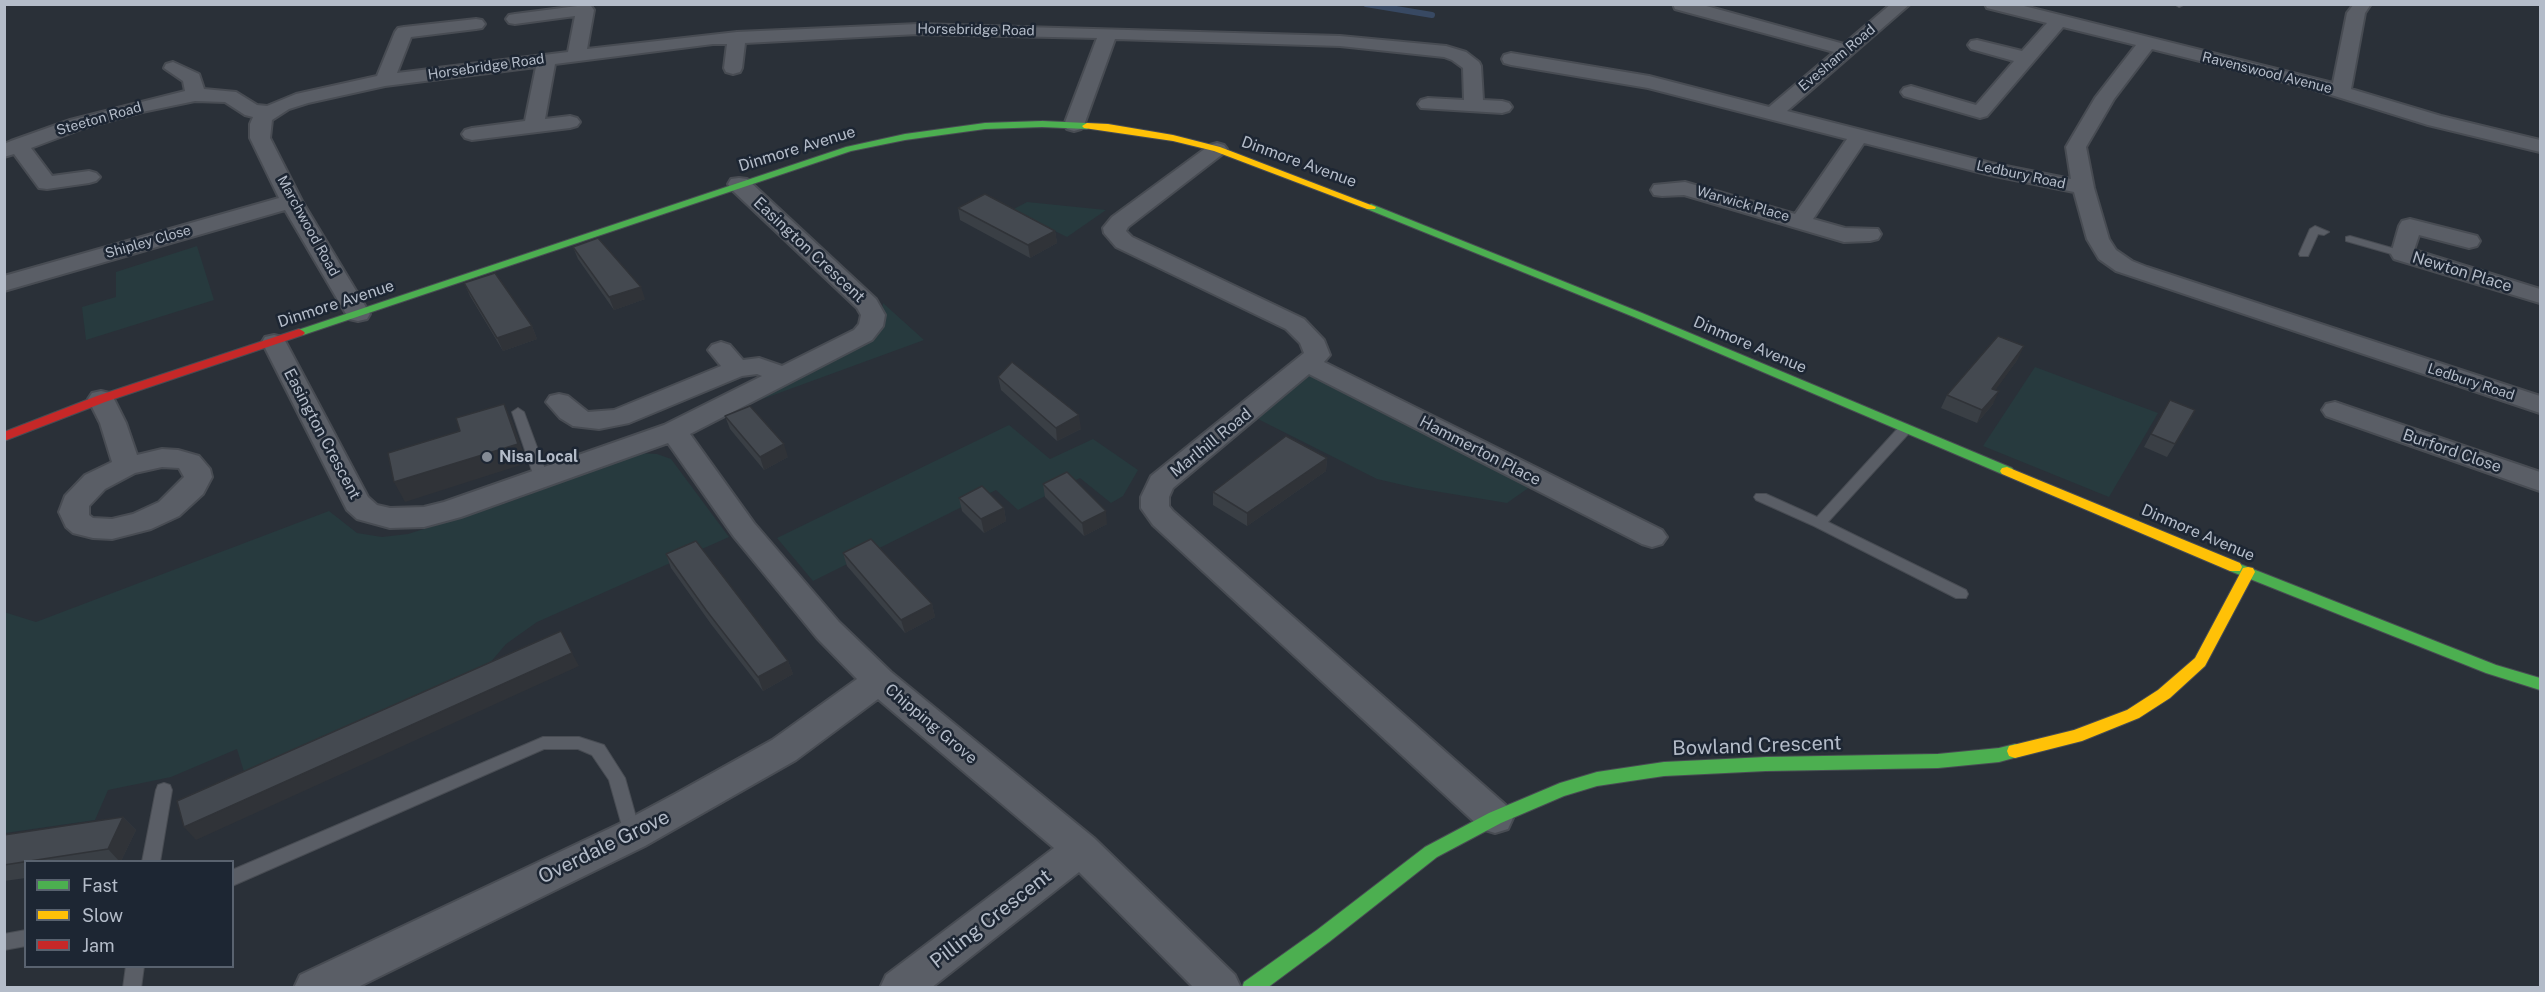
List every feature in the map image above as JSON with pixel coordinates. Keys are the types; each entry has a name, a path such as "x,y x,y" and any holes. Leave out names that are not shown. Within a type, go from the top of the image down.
{"street":[{"name":"Evesham Road","path":"1773,113 1902,4"},
{"name":"Ravenswood Avenue","path":"1993,4 2341,91 2435,122 2541,146"},
{"path":"2341,91 2356,13 2363,4"},
{"path":"1677,8 1846,50"},
{"path":"515,19 585,10 577,55"},
{"path":"1911,92 1980,112 2058,21"},
{"path":"385,80 404,32 476,24"},
{"name":"Horsebridge Road","path":"269,112 303,98 385,80 547,58 737,37 918,29 1108,33 1208,44 1340,41 1446,52 1459,56 1472,66 1474,106"},
{"path":"1074,125 1108,33"},
{"path":"733,68 737,37"},
{"path":"2083,188 2076,147 2106,98 2147,43"},
{"path":"1977,45 2026,58"},
{"path":"534,127 547,58"},
{"name":"Ledbury Road","path":"1511,58 1649,82 2001,172 2083,188 2098,238 2107,254 2124,266 2541,405"},
{"path":"173,68 192,78 195,95"},
{"name":"Steeton Road","path":"11,148 104,116 195,95 229,96 252,111 269,112"},
{"path":"1428,104 1502,107"},
{"name":"Marchwood Road","path":"269,112 260,124 260,138 291,201 358,314"},
{"path":"472,134 570,122"},
{"name":"Dinmore Avenue","path":"4,437 101,399 849,149 905,137 985,126 1074,125 1137,131 1217,149 1347,197 1638,315 2248,572 2491,669 2541,684"},
{"name":"Warwick Place","path":"1801,221 1859,135"},
{"path":"11,148 47,183"},
{"path":"1217,149 1120,222 1114,228 1115,233 1124,242 1295,324 1316,347 1317,355 1309,364"},
{"path":"27,194 47,183 89,177"},
{"name":"Easington Crescent","path":"274,342 357,503 367,512 390,518 424,517 675,431 863,335 871,326 873,315 867,304 739,184"},
{"name":"Warwick Place","path":"1674,184 1858,239"},
{"name":"Shipley Close","path":"4,284 291,201"},
{"name":"Newton Place","path":"2469,241 2410,226 2402,254 2541,296"},
{"path":"559,402 568,412 582,420 599,421 620,417 675,397 729,359 759,366 785,376"},
{"name":"Hammerton Place","path":"1309,364 1652,538"},
{"name":"Marlhill Road","path":"1309,364 1161,483 1155,498 1155,508 1162,518 1495,818"},
{"path":"101,399 113,423 127,466"},
{"name":"Burford Close","path":"2335,410 2361,429 2541,482"},
{"name":"Chipping Grove","path":"675,431 744,530 828,630 879,681 1081,849 1221,987"},
{"name":"Bowland Crescent","path":"1251,987 1323,936 1431,852 1495,818 1560,790 1596,780 1664,769 1766,764 1938,761 1999,755 2076,736 2133,714 2184,678 2200,662 2248,572"},
{"name":"Overdale Grove","path":"314,987 632,835 784,750 879,681"},
{"name":"Pilling Crescent","path":"900,987 1081,849"}],"lane":[{"path":"2304,254 2315,229 2324,232"},
{"path":"2350,239 2402,254"},
{"path":"518,412 541,477"},
{"path":"1819,524 1905,429"},
{"path":"1761,497 1961,594"},
{"path":"234,877 543,743 579,743 598,750 617,778 632,835"},
{"path":"151,860 164,790"},
{"path":"4,942 24,938"},
{"path":"132,987 135,968"}],"green space":[{"path":"1027,202 1106,210 1067,237 1012,210"},
{"path":"197,246 214,300 86,340 82,307 116,297 116,272"},
{"path":"883,303 924,340 675,431 880,326"},
{"path":"2035,367 2158,413 2109,497 1983,446"},
{"path":"1314,371 1534,484 1507,503 1377,479 1256,418"},
{"path":"1009,425 1050,459 1093,439 1138,470 1123,496 1111,503 1080,478 1018,510 996,490 813,581 777,538"},
{"path":"639,453 657,454 671,459 729,537 537,622 506,644 489,664 245,775 237,749 171,777 108,790 95,820 5,833 4,612 36,622 329,511 357,533 382,537 408,534 509,502"}],"building":[{"path":"985,194 1055,231 1028,245 958,208"},
{"path":"598,238 641,287 609,297 573,247"},
{"path":"495,273 532,326 497,338 464,283"},
{"path":"1998,336 2024,346 1992,389 1999,391 1982,410 1947,395"},
{"path":"1012,362 1079,415 1056,428 998,377"},
{"path":"2170,400 2195,410 2175,444 2151,434"},
{"path":"504,404 518,444 394,482 388,453 460,431 456,418"},
{"path":"750,406 784,444 760,457 725,416"},
{"path":"1286,436 1327,458 1247,513 1213,492"},
{"path":"1067,472 1106,511 1082,523 1043,484"},
{"path":"982,486 1004,508 981,519 959,498"},
{"path":"871,539 932,604 901,620 843,553"},
{"path":"696,541 788,661 758,677 706,610 666,554"},
{"path":"561,631 572,653 184,827 177,801"},
{"path":"123,817 108,849 24,860 24,862 4,865 4,835"}],"waterway":[{"path":"1366,4 1432,15"}],"traffic: fast":[{"path":"299,333 849,149 905,137 985,126 1042,124 1087,126"},
{"path":"1371,207 1638,315 2007,471"},
{"path":"2235,567 2491,669 2540,684"},
{"path":"1251,988 1323,936 1431,852 1495,818 1560,790 1597,779 1664,769 1766,764 1938,761 1999,755 2015,751"}],"traffic: slow":[{"path":"1087,126 1108,127 1173,138 1217,149 1371,207"},
{"path":"2007,471 2235,567"},
{"path":"2015,751 2076,736 2133,714 2164,694 2200,662 2248,572"}],"traffic: jam":[{"path":"4,437 101,399 299,333"}],"place":[{"name":"Nisa Local","path":"487,457"}]}
